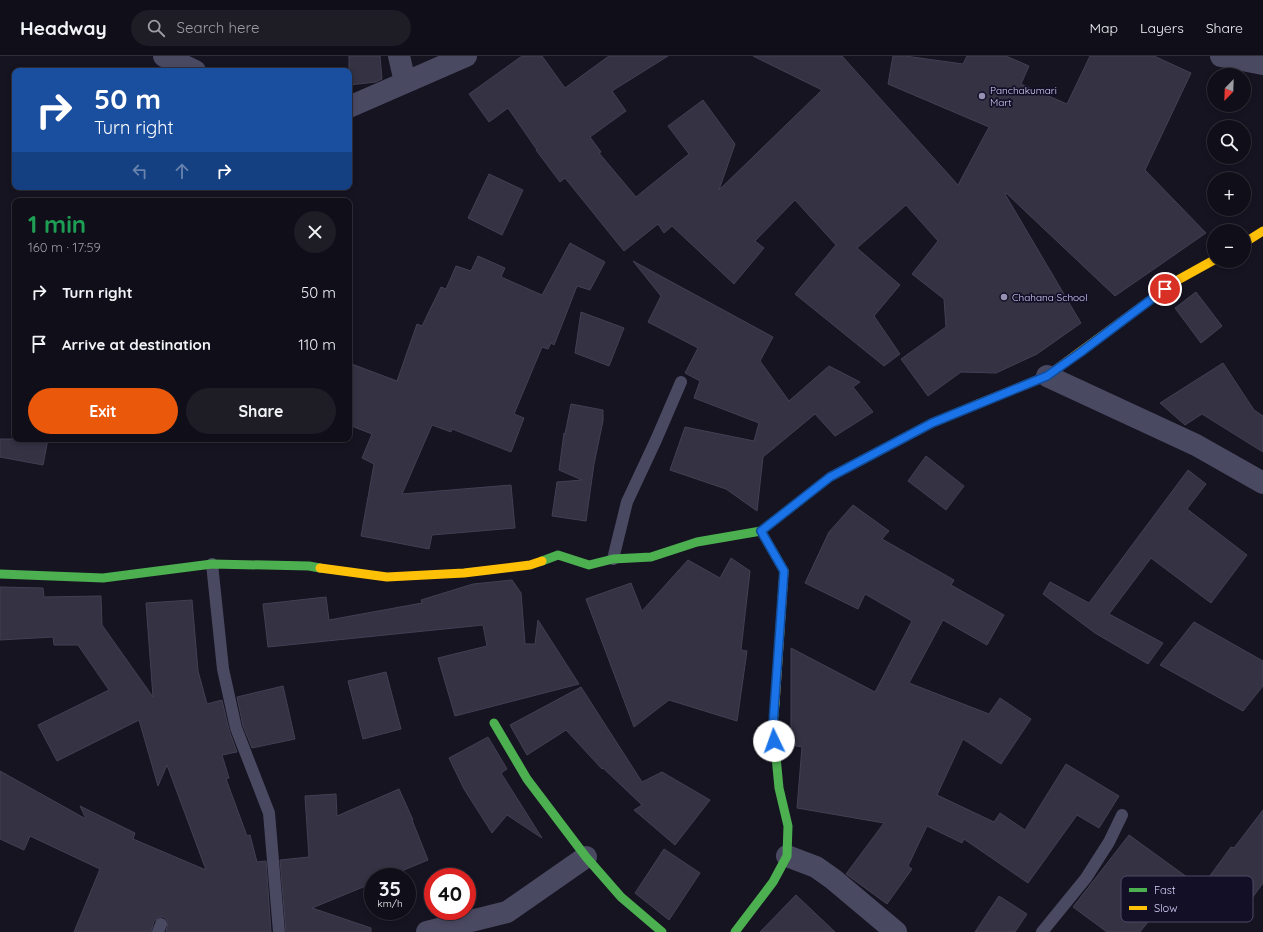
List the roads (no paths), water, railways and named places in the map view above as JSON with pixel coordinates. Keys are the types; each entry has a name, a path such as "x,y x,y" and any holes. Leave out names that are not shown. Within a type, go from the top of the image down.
{"street":[{"path":"164,56 189,68"},
{"path":"399,56 405,82"},
{"path":"352,106 466,56"},
{"path":"1221,56 1263,64"},
{"path":"1251,239 1263,231"},
{"path":"0,574 103,578 212,564 309,566 387,577 464,573 530,565 558,555 590,565 613,559 651,557 697,542 761,531 830,477 932,423 1047,376 1176,280 1207,264"},
{"path":"1047,376 1196,444 1263,483"},
{"path":"734,932 773,882 787,856 788,826 779,788 773,725 784,571 761,531"},
{"path":"494,723 527,780 586,857 621,897 662,932"},
{"path":"787,856 816,867 822,871 896,932"},
{"path":"428,932 507,912 586,857"}],"lane":[{"path":"613,559 627,502 681,382"},
{"path":"212,564 223,669 236,728 269,813 279,932"},
{"path":"1042,932 1086,878 1109,842 1122,815"}],"place":[{"name":"Panchakumari Mart","path":"982,96"},
{"name":"Chahana School","path":"1004,297"}]}
